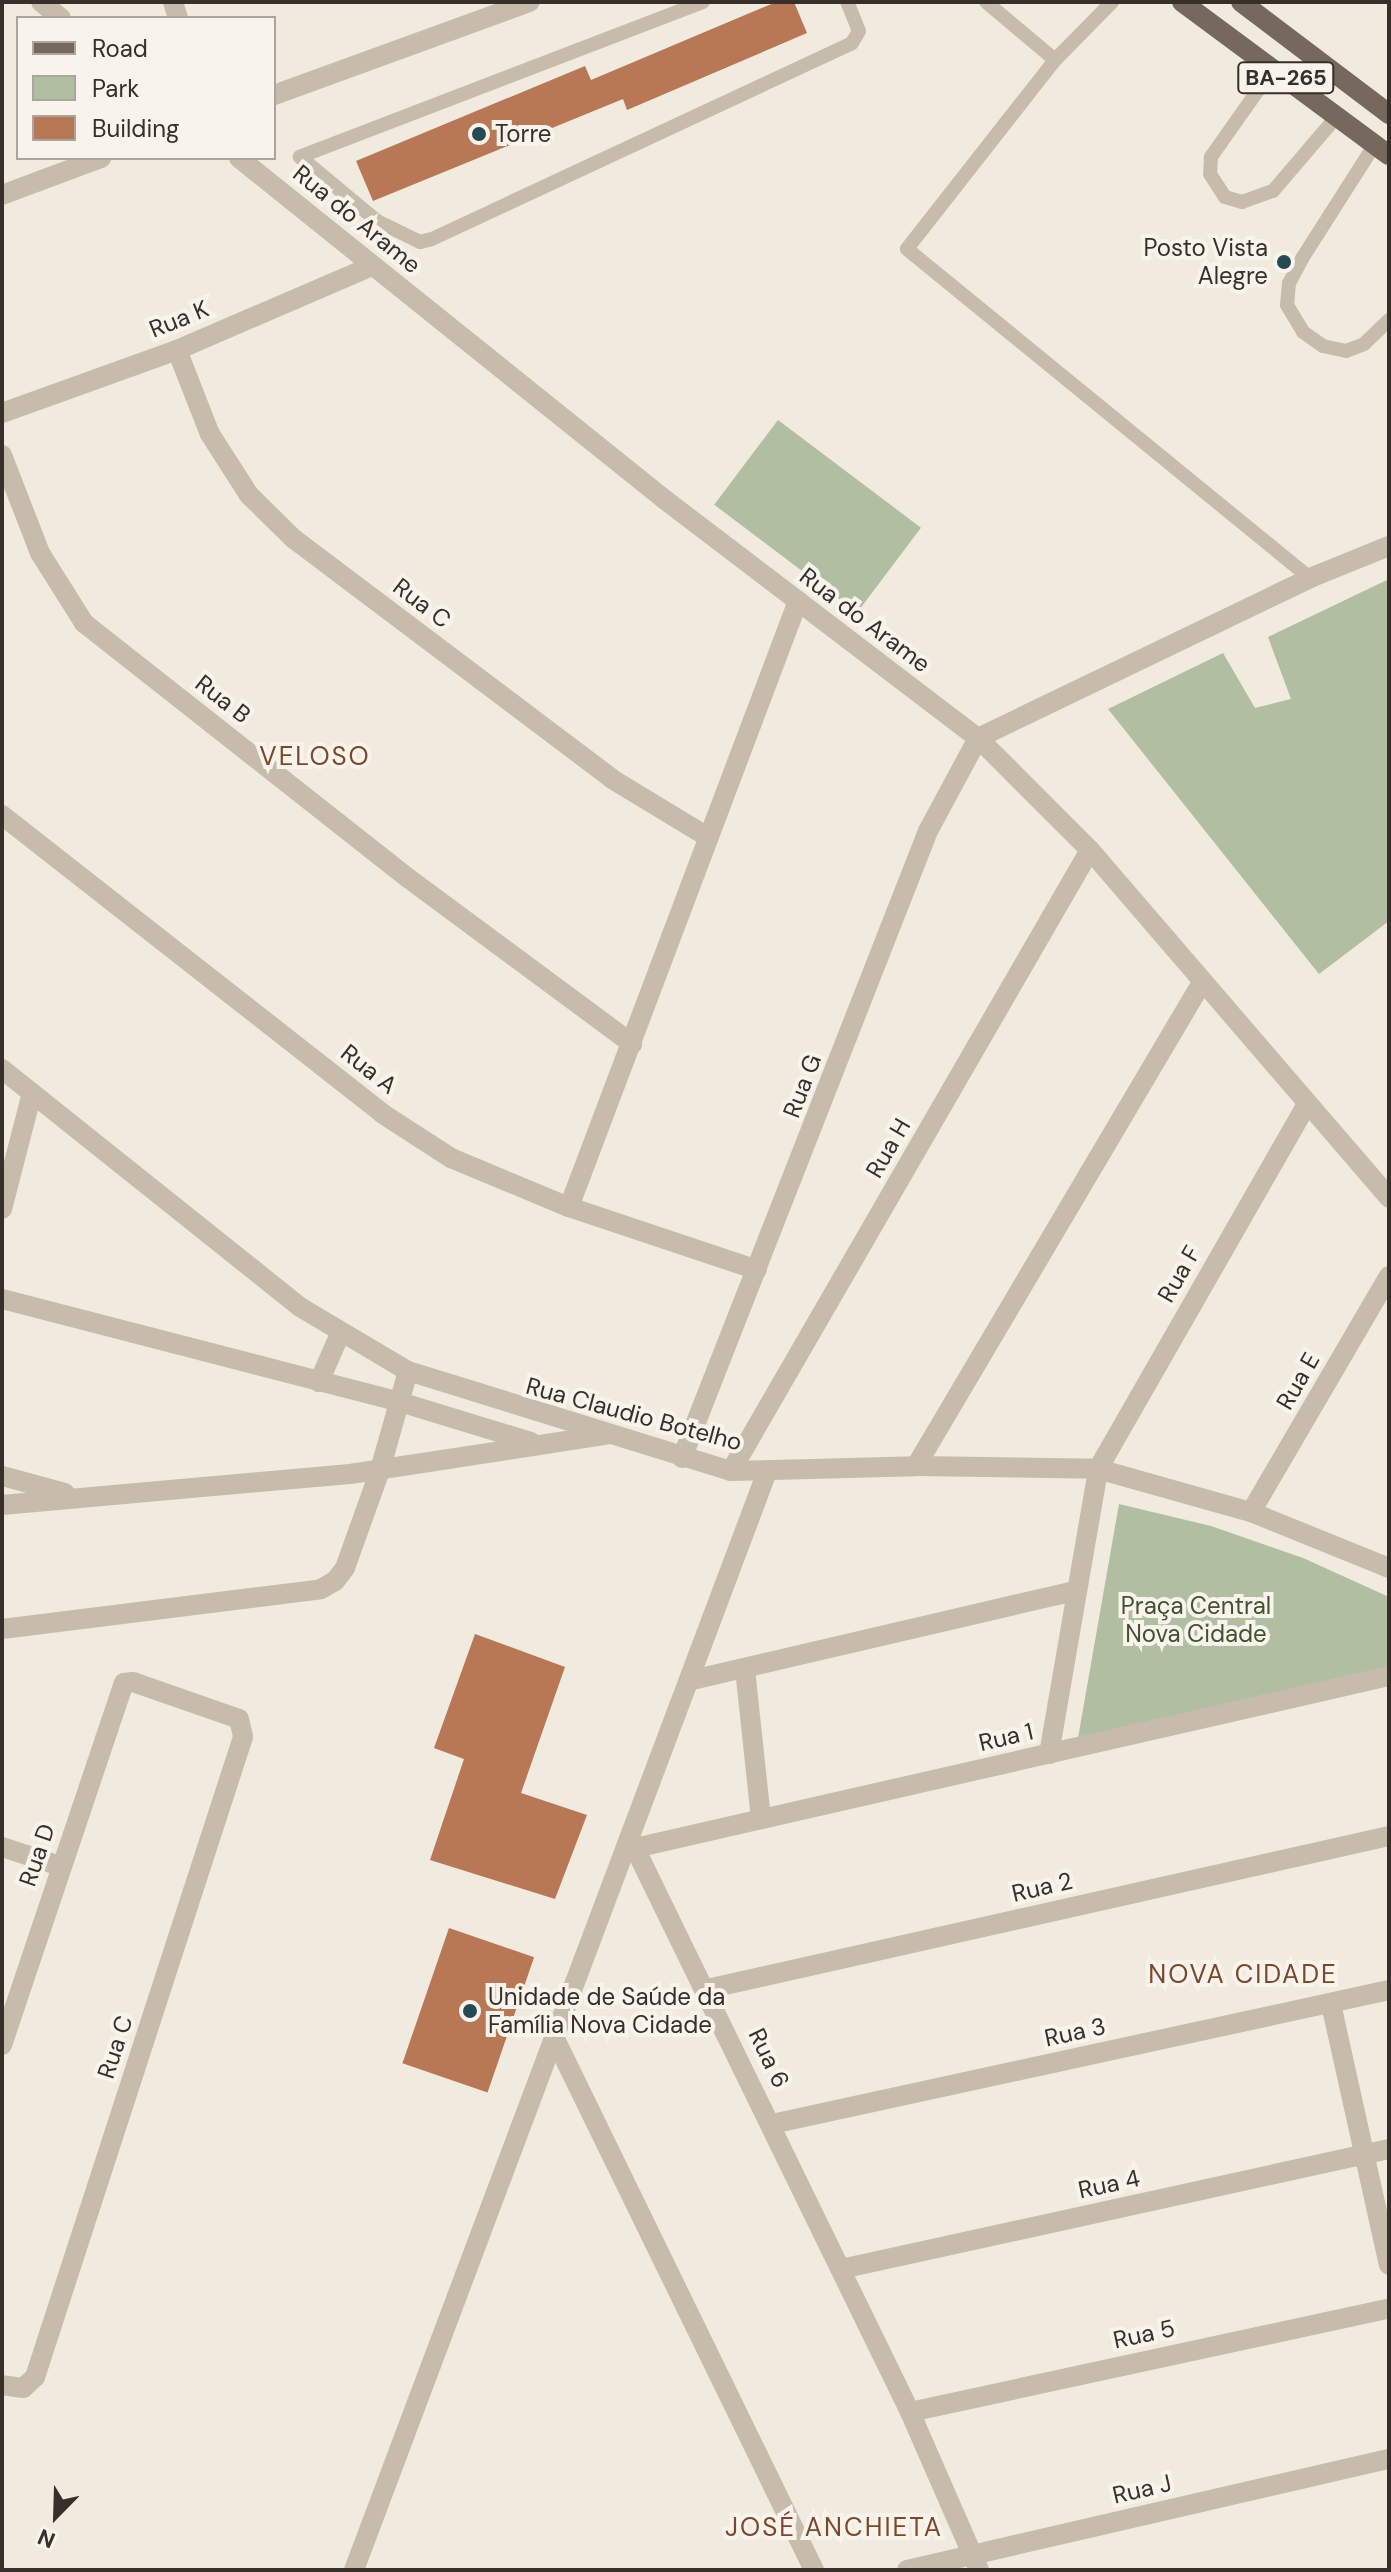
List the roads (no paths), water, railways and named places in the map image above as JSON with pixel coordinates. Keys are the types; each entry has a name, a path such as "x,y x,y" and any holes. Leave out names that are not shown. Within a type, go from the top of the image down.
{"main road":[{"name":"BA-265","path":"1182,2 1382,149"},
{"path":"1241,2 1389,114"},
{"path":"1255,2 1353,86"}],"street":[{"path":"41,2 58,16"},
{"path":"276,94 530,2"},
{"path":"2,195 96,160"},
{"name":"Rua do Arame","path":"241,160 798,601 978,738 1090,850 1201,984 1389,1198"},
{"name":"Rua K","path":"2,413 177,350 372,266"},
{"name":"Rua C","path":"177,350 210,434 249,495 294,539 612,779 706,836"},
{"name":"Rua B","path":"2,455 40,553 84,623 408,878 632,1044"},
{"path":"978,738 1310,578 1389,546"},
{"path":"569,1207 632,1044 706,836 798,601"},
{"name":"Rua G","path":"682,1458 928,831 978,738"},
{"name":"Rua A","path":"2,815 383,1114 451,1158 569,1207 757,1270"},
{"name":"Rua H","path":"731,1471 1090,850"},
{"path":"916,1466 1201,984"},
{"name":"Rua Claudio Botelho","path":"2,1069 340,1334 408,1371 605,1435 731,1471 916,1466 1098,1469 1251,1512 1389,1568"},
{"path":"2,1209 32,1093"},
{"name":"Rua F","path":"1049,1754 1074,1591 1098,1469 1306,1106"},
{"name":"Rua E","path":"1251,1512 1389,1276"},
{"path":"2,1299 400,1402 534,1443"},
{"path":"319,1382 340,1334"},
{"path":"2,1643 12,1628 321,1589 345,1568 380,1470 408,1371"},
{"path":"2,1505 380,1470 534,1443 605,1435"},
{"path":"354,2570 555,2039 633,1844 767,1472"},
{"path":"2,1476 76,1496"},
{"path":"692,1680 1074,1591"},
{"path":"745,1669 761,1819"},
{"name":"Rua 1","path":"633,1844 761,1819 1389,1676"},
{"name":"Rua D","path":"2,2045 124,1683 133,1682 243,1724"},
{"name":"Rua C","path":"2,2385 30,2385 243,1737 243,1724"},
{"name":"Rua 2","path":"707,1989 1389,1836"},
{"name":"Rua 6","path":"633,1844 707,1989 910,2412 976,2562"},
{"path":"2,1847 60,1866"},
{"name":"Rua 3","path":"772,2124 1389,1990"},
{"path":"1331,2004 1389,2265"},
{"path":"555,2039 814,2570"},
{"name":"Rua 4","path":"841,2269 1389,2149"},
{"name":"Rua 5","path":"910,2412 1389,2308"},
{"name":"Rua J","path":"907,2570 976,2562 1389,2459"}],"lane":[{"path":"703,2 300,157 377,221 420,242 432,239 852,43 859,31 847,2"},
{"path":"986,2 1055,60"},
{"path":"1112,2 1055,60 907,249 1310,578"},
{"path":"1273,69 1211,157 1210,174 1225,197 1242,202 1273,191 1337,116"},
{"path":"1382,149 1296,270 1287,305 1303,332 1323,346 1346,351 1364,344 1389,320"}],"place":[{"name":"Torre","path":"479,134"},
{"name":"Posto Vista Alegre","path":"1284,262"},
{"name":"Unidade de Saúde da Família Nova Cidade","path":"470,2011"}],"district":[{"name":"VELOSO","path":"315,757"},
{"name":"NOVA CIDADE","path":"1243,1975"},
{"name":"JOSÉ ANCHIETA","path":"834,2528"}],"park label":[{"name":"Praça Central Nova Cidade","path":"1196,1620"}]}
